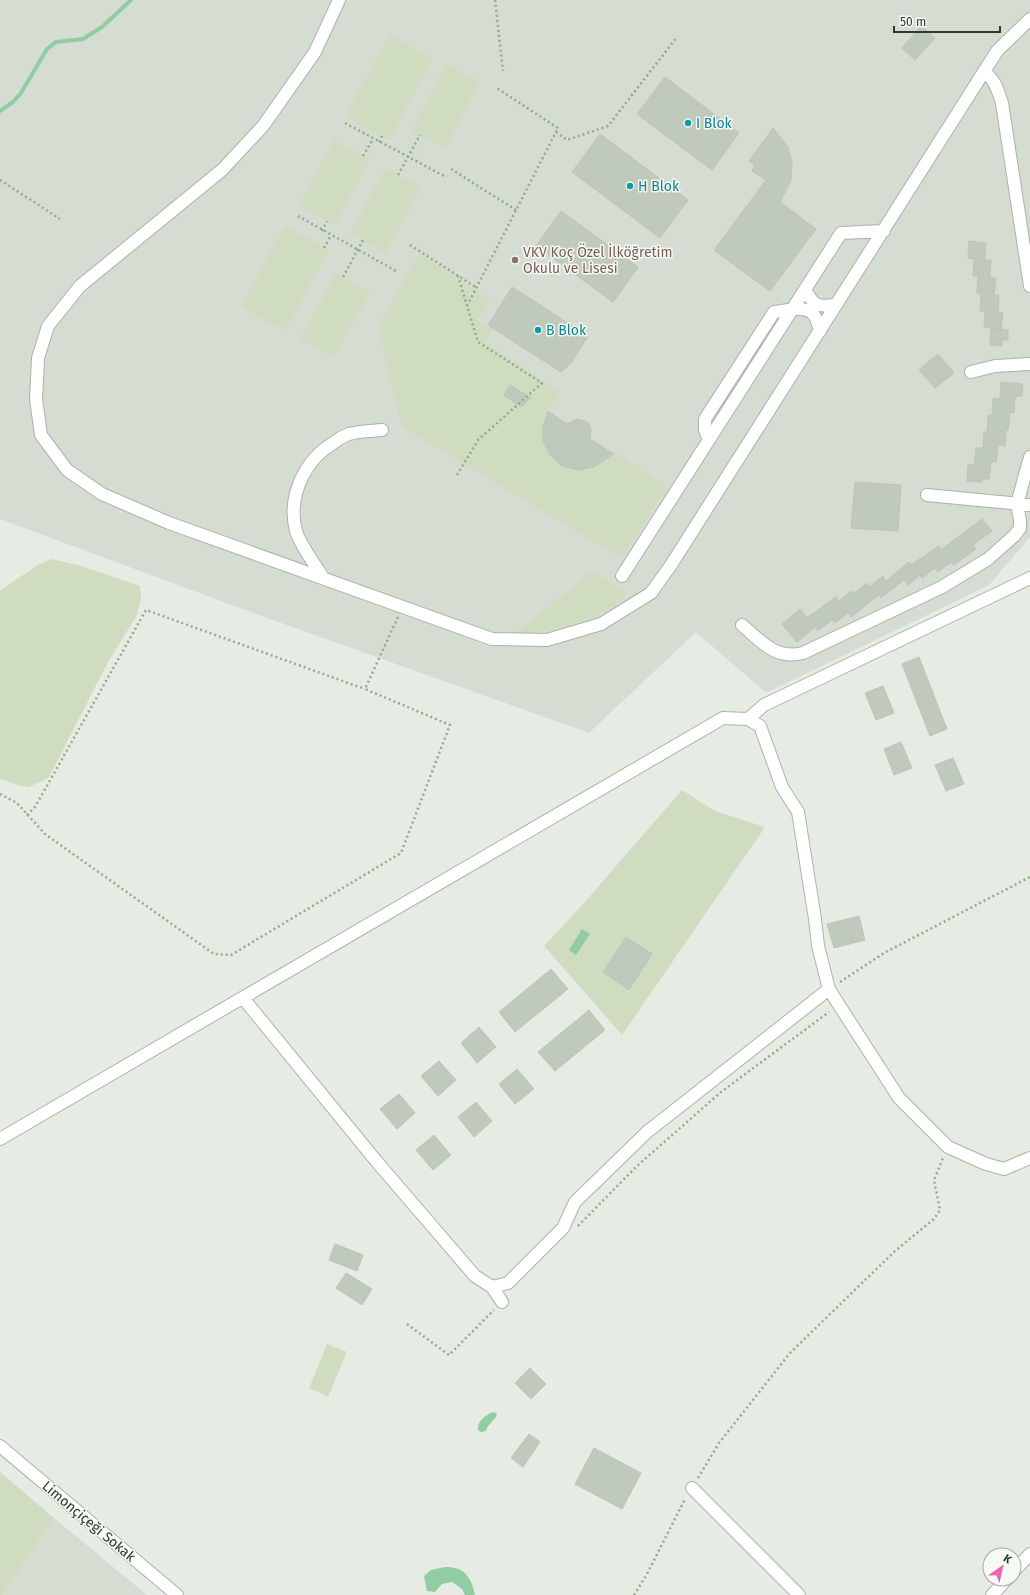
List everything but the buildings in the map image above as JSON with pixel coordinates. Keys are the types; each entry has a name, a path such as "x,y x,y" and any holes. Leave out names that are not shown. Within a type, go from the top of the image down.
{"street":[{"path":"339,0 315,52 264,126 222,170 80,286 48,326 38,358 36,399 41,435 67,470 102,494 169,523 492,639 547,640 601,624 651,593 671,565 997,51 1030,19"},
{"path":"984,72 990,76 997,88 1002,103 1030,286"},
{"path":"792,310 841,233 884,231"},
{"path":"805,289 810,299 818,305 825,307 837,304"},
{"path":"622,576 709,440 705,430 705,419 774,312 804,310 811,312 815,317 820,331"},
{"path":"971,372 995,366 1030,364"},
{"path":"324,578 297,532 294,515 295,501 300,482 309,464 324,448 348,434 382,430"},
{"path":"742,625 772,650 787,655 803,653 942,587 988,559 1015,535 1020,528 1017,504 1030,457"},
{"path":"928,496 1030,505"},
{"path":"748,719 764,705 1030,578"},
{"path":"0,1139 723,718 748,719 760,726 782,787 798,812 818,946 829,988 899,1098 948,1147 986,1164 1004,1169 1030,1158"},
{"path":"492,1287 508,1283 563,1228 575,1202 647,1132 829,988"},
{"path":"243,998 382,1168 475,1276 492,1287 502,1302"},
{"name":"Limonçiçeği Sokak","path":"0,1446 177,1595"},
{"path":"692,1488 799,1595"},
{"path":"1022,1562 1030,1554"},
{"path":"992,1595 1000,1587"}],"path":[{"path":"495,0 503,71"},
{"path":"556,132 568,140 608,126 677,37"},
{"path":"467,306 558,128 495,87"},
{"path":"345,123 446,177"},
{"path":"398,175 420,135"},
{"path":"379,142 382,136"},
{"path":"363,156 374,139"},
{"path":"451,169 516,210"},
{"path":"0,180 60,219"},
{"path":"298,216 322,231 358,249 396,271"},
{"path":"322,231 327,221"},
{"path":"324,248 331,235"},
{"path":"343,277 363,240"},
{"path":"410,245 477,288"},
{"path":"457,475 478,440 542,384 478,342 458,276"},
{"path":"365,689 403,607"},
{"path":"0,794 17,803 27,815 44,834 214,954 231,955 400,853 450,725 365,689 146,610 35,807 27,815"},
{"path":"829,988 884,953 1030,877"},
{"path":"574,1230 637,1166 722,1092 839,1005"},
{"path":"634,1595 692,1488 719,1443 790,1354 895,1251 934,1219 940,1210 934,1180 948,1147"},
{"path":"407,1324 449,1354 502,1302"}],"shaded area":[{"name":"VKV Koç Özel İlköğretim Okulu ve Lisesi","path":"0,0 1030,0 1030,537 989,585 766,693 696,632 589,733 256,614 0,519"},
{"path":"390,35 433,59 389,140 345,116"},
{"path":"446,64 480,82 446,148 412,130"},
{"path":"334,140 370,159 335,225 299,205"},
{"path":"386,168 421,187 386,253 350,233"},
{"path":"285,226 329,250 285,331 241,306"},
{"path":"419,254 490,300 478,320 493,330 485,343 560,392 547,414 543,428 547,448 558,463 566,468 584,470 600,463 614,451 667,486 622,558 402,427 378,326"},
{"path":"336,273 370,292 334,357 300,339"},
{"path":"51,559 78,565 140,586 141,598 137,615 108,662 49,777 29,787 0,779 0,591 36,566"},
{"path":"591,572 597,574 624,591 625,594 622,600 610,608 572,625 539,632 516,633"},
{"path":"682,790 715,811 765,827 622,1035 544,946 584,903"},
{"path":"582,929 590,934 576,955 569,950"},
{"path":"327,1344 347,1352 328,1397 309,1388"},
{"path":"494,1412 497,1414 486,1431 481,1432 478,1430 479,1424 483,1418"},
{"path":"0,1472 54,1518 3,1595 0,1595"},
{"path":"54,1518 147,1595 3,1595"},
{"path":"445,1567 458,1569 466,1574 475,1595 465,1595 462,1589 452,1582 442,1584 435,1592 427,1591 424,1576 431,1570"}],"waterway":[{"path":"0,111 13,102 21,93 47,49 56,42 83,39 102,27 131,0"}],"place":[{"name":"I Blok","path":"688,123"},
{"name":"H Blok","path":"630,186"},
{"name":"VKV Koç Özel İlköğretim Okulu ve Lisesi","path":"515,260"},
{"name":"B Blok","path":"538,330"}]}
